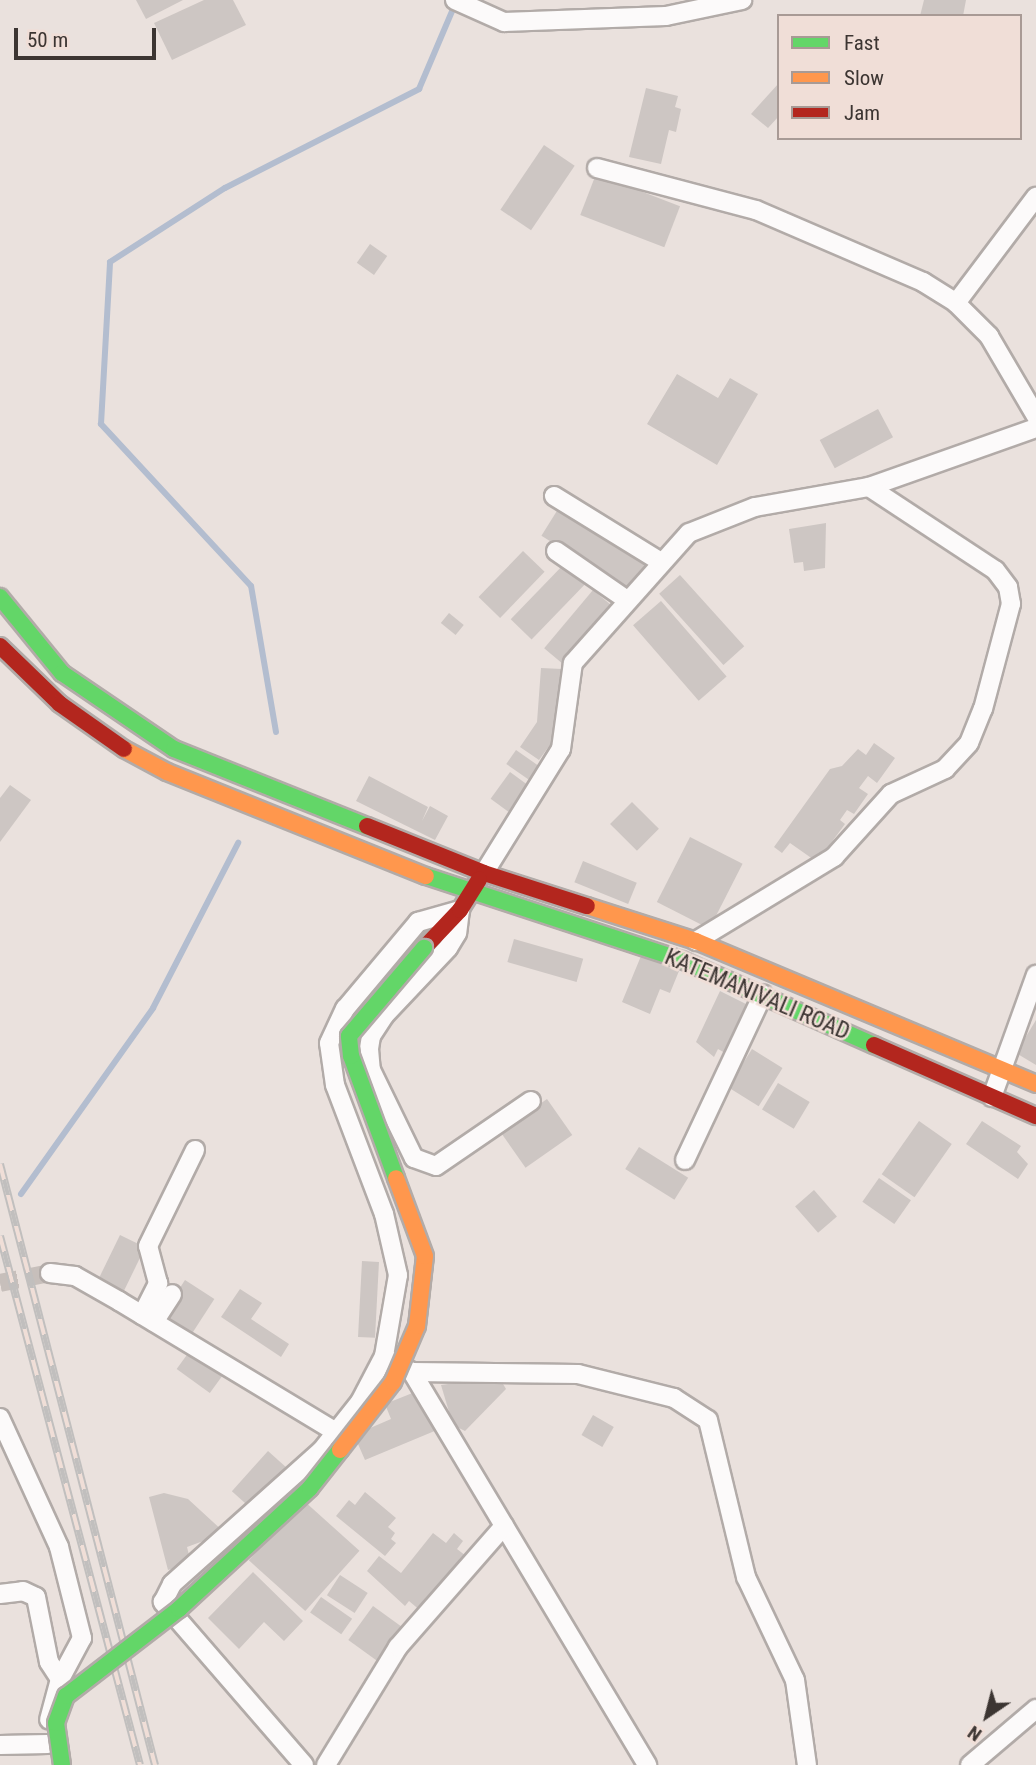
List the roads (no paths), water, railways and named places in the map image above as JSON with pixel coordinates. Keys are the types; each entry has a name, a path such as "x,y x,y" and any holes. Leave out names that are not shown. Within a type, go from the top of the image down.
{"main road":[{"name":"KATEMANIVALI ROAD","path":"0,597 53,663 100,702 174,748 484,873 696,941 1036,1084"},
{"name":"KATEMANIVALI ROAD","path":"0,646 60,704 112,742 167,772 470,893 682,960 1036,1116"},
{"path":"285,821 293,796"},
{"path":"62,1765 56,1723 66,1696 179,1609 310,1488 393,1382 417,1326 425,1256 351,1056 349,1036 460,910 484,873"}],"street":[{"path":"455,0 503,22 666,16 742,0"},
{"path":"597,169 756,210 900,271 956,303 989,337 1036,416"},
{"path":"956,303 1036,197"},
{"path":"484,873 561,749 573,663 661,562 706,522 755,507 869,487 1036,428"},
{"path":"696,941 834,857 891,794 945,769 969,743 983,709 1011,604 1008,587 995,570 869,487"},
{"path":"554,496 661,562"},
{"path":"556,551 627,600"},
{"path":"304,1765 163,1602 172,1584 336,1432 360,1402 384,1356 398,1275 384,1214 335,1085 329,1042 345,1009 418,922 460,910 457,933 442,957 384,1016 371,1035 371,1070 414,1158 425,1165 436,1166 531,1101"},
{"path":"992,1097 1036,975"},
{"path":"685,1160 762,994"},
{"path":"148,1318 159,1283 148,1247 195,1150"},
{"path":"50,1273 75,1276 336,1432"},
{"path":"148,1318 172,1294"},
{"path":"384,1356 412,1372 578,1374 674,1398 708,1420 746,1577 794,1680 807,1765"},
{"path":"412,1372 647,1765"},
{"path":"0,1418 59,1547 82,1638 60,1679 51,1706 48,1744 50,1765"},
{"path":"326,1765 398,1647 504,1526"},
{"path":"0,1594 23,1591 36,1597 49,1662 60,1679"},
{"path":"970,1765 1036,1709"},
{"path":"0,1745 48,1744"}],"waterway":[{"path":"276,732 251,586 101,424 110,262 225,188 419,89 456,2"},
{"path":"21,1194 153,1008 238,843"}],"tunnel":[{"path":"0,1283 50,1273"}],"railway":[{"path":"0,1164 155,1765"},
{"path":"0,1236 140,1765"}]}
